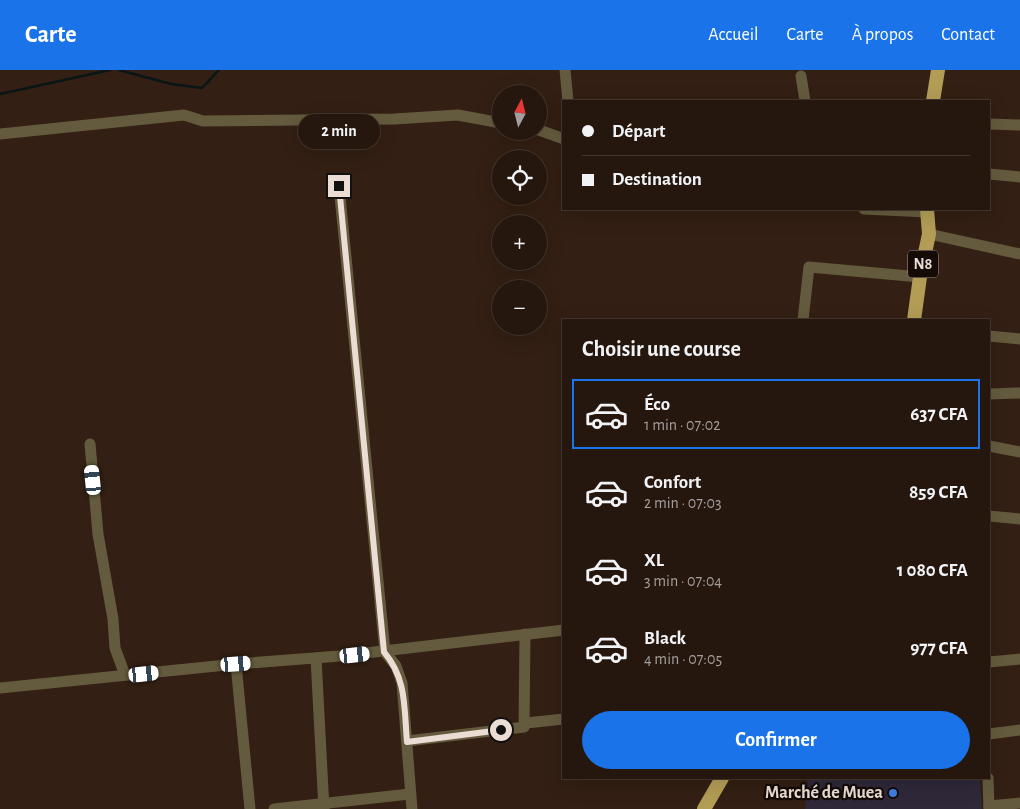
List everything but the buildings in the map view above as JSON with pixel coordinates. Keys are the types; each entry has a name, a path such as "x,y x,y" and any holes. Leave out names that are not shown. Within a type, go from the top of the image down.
{"highway":[{"path":"933,100 938,70"},
{"name":"N8","path":"914,319 920,277 930,234 927,210"},
{"path":"706,809 721,779"}],"street":[{"path":"565,70 568,100"},
{"path":"801,76 805,100"},
{"path":"0,134 184,115 203,121 394,119 458,115 492,121"},
{"path":"990,124 1020,125"},
{"path":"548,133 562,138"},
{"path":"990,174 1020,177"},
{"path":"339,186 384,652 396,666 402,683 412,809"},
{"path":"930,234 1020,254"},
{"path":"803,319 809,267 920,277"},
{"path":"990,336 1020,339"},
{"path":"990,394 1020,393"},
{"path":"90,444 98,534 113,619 115,648 125,676"},
{"path":"990,446 1020,452"},
{"path":"990,516 1020,519"},
{"path":"0,688 236,664 384,652 562,630"},
{"path":"407,742 524,727 526,723 525,634"},
{"path":"316,658 324,807"},
{"path":"990,662 1020,658"},
{"path":"236,664 250,809"},
{"path":"526,723 562,718"},
{"path":"990,734 1020,730"},
{"path":"988,779 989,808 1020,803"},
{"path":"274,809 324,807 410,794"}],"shaded area":[{"name":"Marché de Muea","path":"808,779 980,779 982,809 805,809"}],"waterway":[{"path":"0,94 110,70"},
{"path":"119,70 171,84 202,88 219,70"}],"place":[{"name":"Marché de Muea","path":"893,793"}],"route":[{"path":"339,186 355,372 384,652 396,666 402,683 407,742 501,730"}]}
